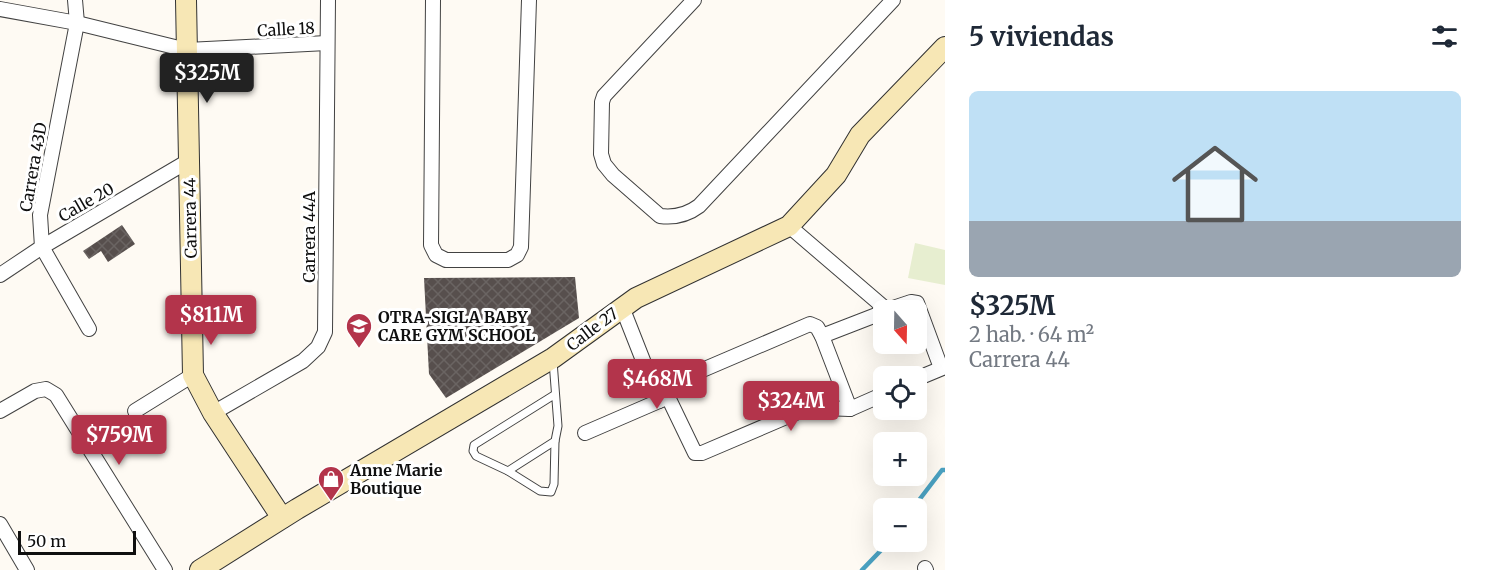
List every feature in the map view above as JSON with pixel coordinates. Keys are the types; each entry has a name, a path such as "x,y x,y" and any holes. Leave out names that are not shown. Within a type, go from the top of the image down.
{"street":[{"name":"Carrera 43D","path":"75,0 76,23 40,215 42,247 88,329"},
{"name":"Carrera 44","path":"186,0 193,375 213,413 282,518"},
{"name":"Carrera 44A","path":"213,413 303,361 318,347 325,332 328,0"},
{"path":"433,0 431,245 436,255 446,260 508,260 517,255 521,248 529,0"},
{"path":"694,0 604,96 602,102 602,154 606,168 660,216 667,217 687,214 699,206 892,0"},
{"name":"Calle 18","path":"0,9 76,23 187,50 327,43"},
{"name":"Calle 27","path":"200,570 282,518 553,358 622,307 650,290 789,226 836,175 860,135 945,47"},
{"name":"Calle 20","path":"0,274 190,160"},
{"path":"789,226 873,300"},
{"path":"622,307 664,399 695,453 702,453 798,412 822,408 850,409 873,399"},
{"path":"822,336 873,316"},
{"path":"585,433 664,399 672,383 810,324 817,327 822,336 850,409"},
{"path":"927,328 943,367 927,374"},
{"path":"135,411 193,375"},
{"path":"0,411 35,391 46,388 56,395 165,570"},
{"path":"0,524 27,570"}],"lane":[{"path":"553,358 558,426 555,441 554,484 550,492 540,490 476,456 473,451 474,446 554,395"},
{"path":"508,471 555,441"}],"green space":[{"path":"915,243 945,250 945,285 908,278"}],"building":[{"path":"122,225 135,244 108,262 101,251 89,259 83,251"},
{"path":"575,277 579,318 446,398 429,374 424,278"}],"waterway":[{"path":"921,498 942,470 945,470"},
{"path":"862,570 879,552"}],"place":[{"name":"OTRA-SIGLA BABY CARE GYM SCHOOL","path":"359,349"},
{"name":"Anne Marie Boutique","path":"331,502"}]}
